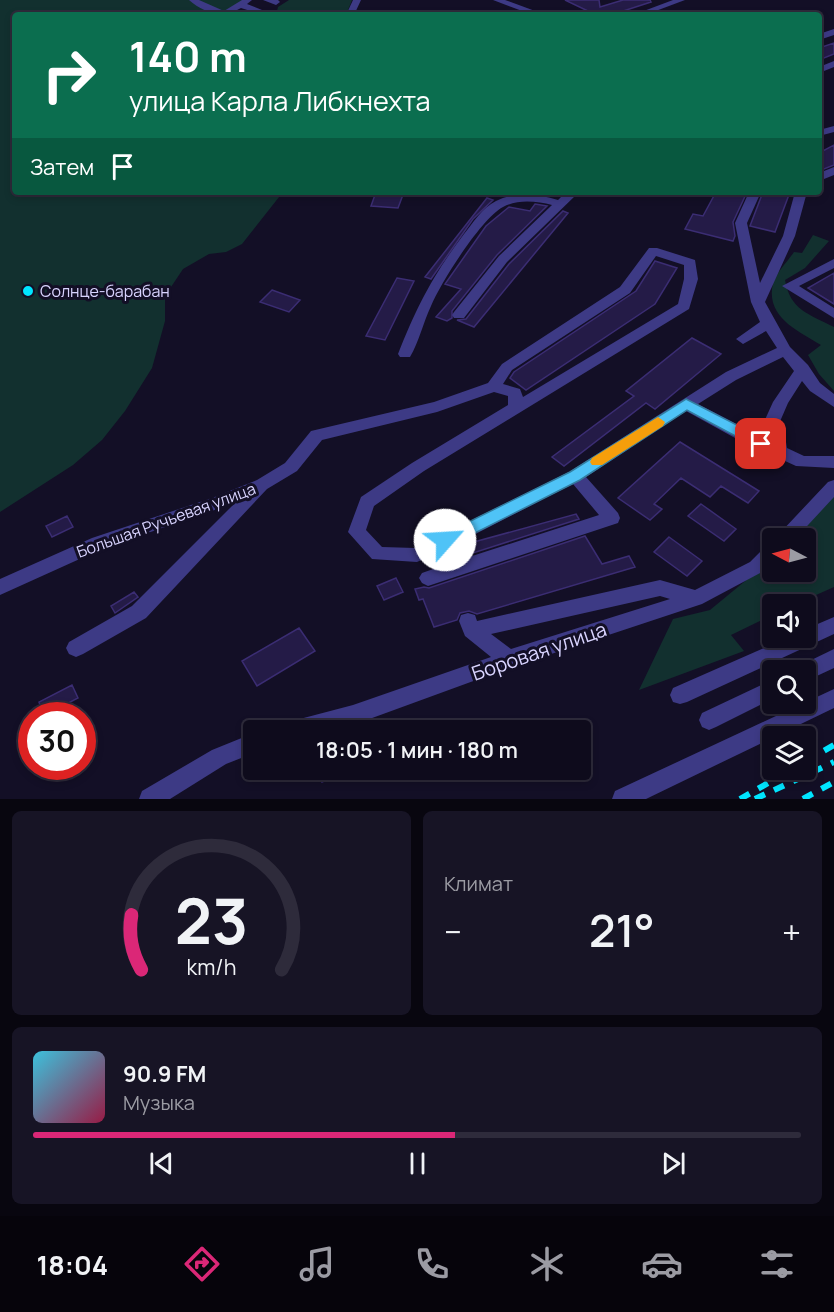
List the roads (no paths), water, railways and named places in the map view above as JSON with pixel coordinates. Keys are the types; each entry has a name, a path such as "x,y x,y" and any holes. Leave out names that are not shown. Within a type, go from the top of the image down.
{"street":[{"path":"193,0 204,8 216,12"},
{"path":"497,0 533,12"},
{"path":"646,12 681,0"},
{"path":"229,12 244,2 263,12"},
{"path":"825,131 834,137"},
{"path":"459,315 503,259 570,195"},
{"path":"754,195 741,223 758,302 785,350 815,387 834,402"},
{"path":"758,302 789,236 800,195"},
{"path":"405,354 430,294 494,206 508,200 532,198 560,204"},
{"path":"516,408 514,393 492,387 507,367 625,290 653,251 690,263 692,279 684,306 516,408 418,467 367,502 357,532 378,554 417,555 575,476 731,376 785,350"},
{"path":"834,263 789,286 834,314"},
{"path":"742,339 768,323"},
{"path":"802,369 781,402 766,435 802,462"},
{"name":"Большая Ручьевая улица","path":"0,587 98,543 218,503 262,484 291,467 317,435 437,407 492,387"},
{"path":"686,404 741,434 802,462 834,462"},
{"path":"428,578 612,518 575,476"},
{"path":"76,648 139,612 262,484"},
{"path":"795,528 834,486"},
{"path":"445,540 466,567"},
{"name":"Боровая улица","path":"329,720 422,692 509,659 696,598 756,567 762,561"},
{"path":"509,659 470,625 660,588 696,598"},
{"path":"680,695 834,625"},
{"path":"816,667 834,658"},
{"path":"709,720 762,694"},
{"path":"623,799 834,698"},
{"path":"150,799 219,757 243,747"}],"railway":[{"path":"816,755 834,745"},
{"path":"755,799 834,762"},
{"path":"740,799 773,780"},
{"path":"803,799 834,782"}],"place":[{"name":"Солнце-барабан","path":"28,291"}]}
